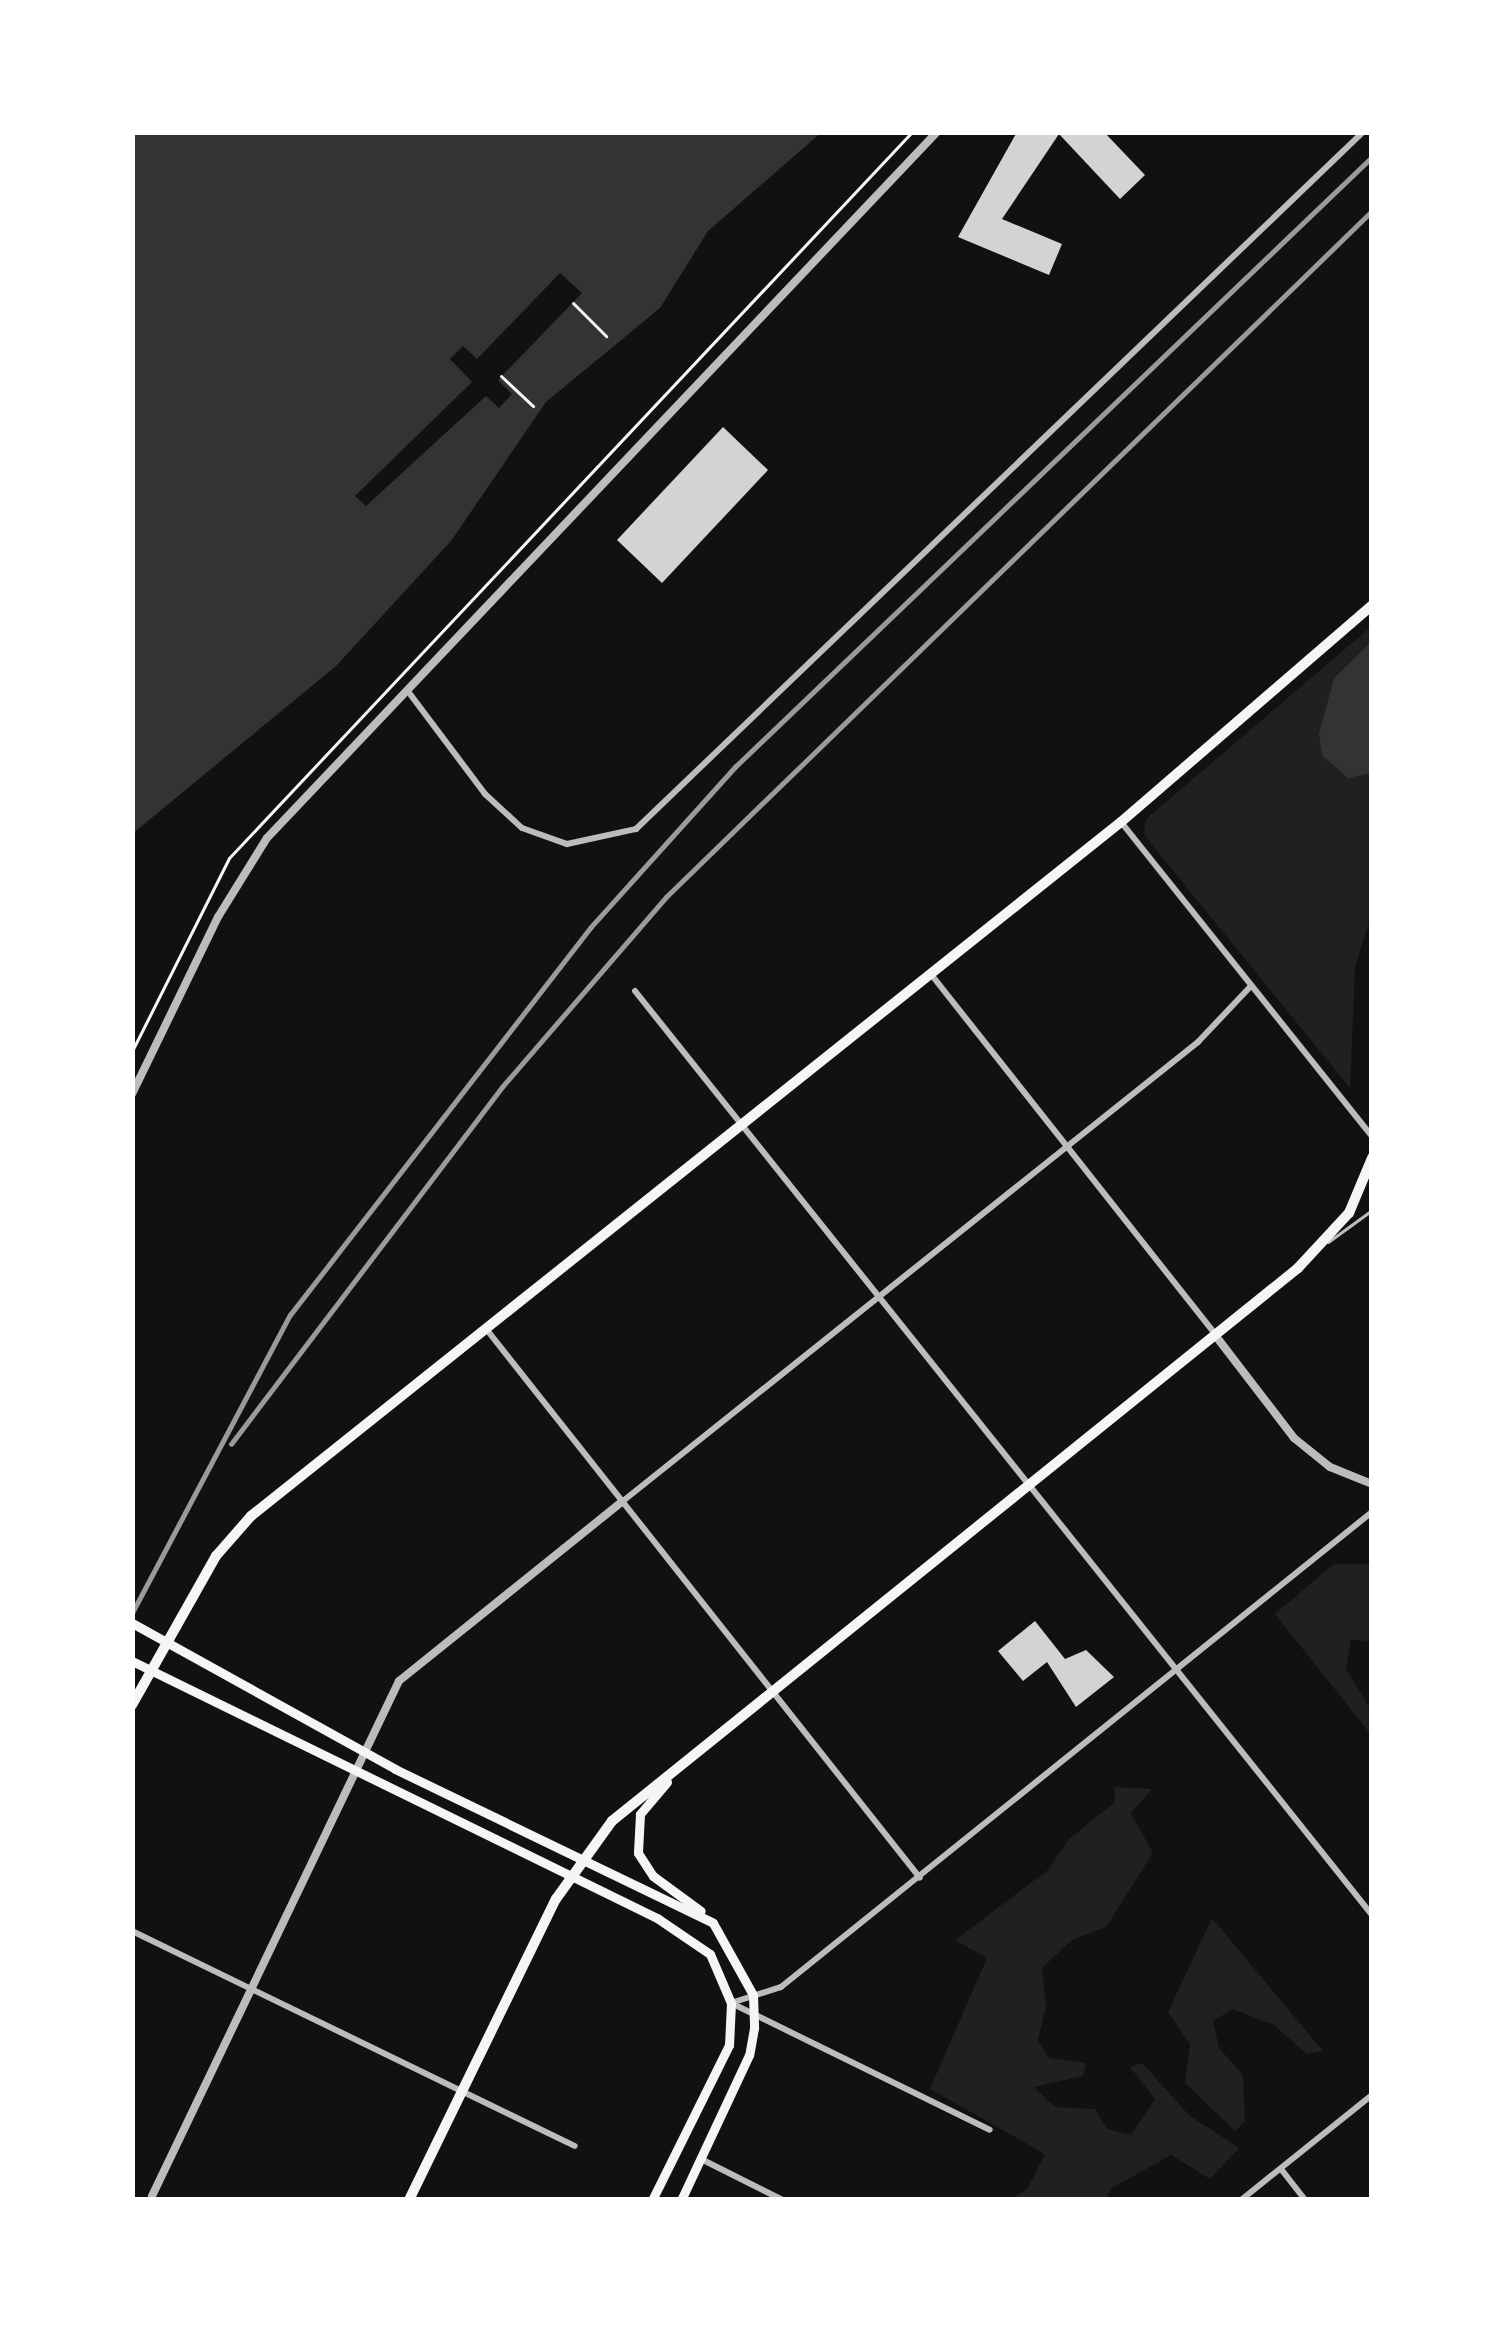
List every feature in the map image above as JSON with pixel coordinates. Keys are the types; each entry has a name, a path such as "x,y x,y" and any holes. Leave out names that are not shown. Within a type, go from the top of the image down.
{"main road":[{"path":"132,1705 231,1534 1120,822 1372,605"},
{"path":"410,2200 571,1877 629,1803 1318,1251 1349,1214 1372,1158"},
{"path":"132,1623 364,1750 713,1923"},
{"path":"132,1660 698,1944 722,1973 731,2003 722,2069 652,2200"},
{"path":"681,2200 749,2055 753,1995 713,1923 644,1868 636,1843 648,1801 707,1740"}],"street":[{"path":"132,1094 248,864 937,132"},
{"path":"406,691 485,794 522,828 567,844 636,830 1364,132"},
{"path":"1120,822 1372,1136"},
{"path":"931,974 1294,1438 1330,1467 1372,1484"},
{"path":"154,2198 248,1986 405,1676 1211,1030 1250,987"},
{"path":"635,991 1372,1915"},
{"path":"485,1328 920,1878"},
{"path":"731,2003 781,1987 1372,1512"},
{"path":"132,1931 574,2146"},
{"path":"731,2003 990,2130"},
{"path":"1240,2200 1372,2095"},
{"path":"701,2159 783,2200"},
{"path":"1281,2169 1305,2200"}],"lane":[{"path":"1318,1251 1372,1210"}],"path":[{"path":"573,303 606,336"},
{"path":"501,376 533,406"}],"shaded area":[{"path":"132,132 822,132 708,231 660,308 546,402 451,541 336,666 132,834"},
{"path":"1372,626 1372,911 1355,967 1350,1088 1144,835 1146,819"},
{"path":"1372,641 1372,773 1348,778 1322,755 1319,734 1334,678"},
{"path":"1334,1564 1372,1564 1372,1641 1351,1640 1346,1669 1372,1712 1372,1736 1275,1614"},
{"path":"1114,1787 1152,1789 1131,1813 1153,1853 1106,1927 1072,1940 1042,1968 1046,2007 1038,2040 1049,2058 1086,2063 1083,2076 1034,2087 1055,2107 1095,2109 1107,2129 1131,2135 1155,2099 1130,2067 1142,2063 1190,2116 1239,2148 1210,2179 1171,2155 1110,2189 1107,2200 1010,2200 1028,2188 1045,2154 930,2089 987,1958 955,1940 1048,1870 1069,1839 1115,1802"},
{"path":"1212,1918 1323,2051 1307,2054 1274,2025 1233,2009 1213,2021 1219,2048 1243,2075 1245,2121 1235,2131 1185,2083 1190,2044 1168,2012"}],"pier":[{"path":"560,273 582,293 498,380 512,394 499,408 486,396 366,506 355,496 472,382 450,359 463,346 477,359"}],"building":[{"path":"1017,132 1104,132 1145,175 1120,199 1059,134 1002,219 1062,244 1049,275 958,237"},
{"path":"723,427 768,470 662,583 617,540"},
{"path":"1035,1621 1065,1659 1086,1650 1114,1677 1076,1707 1047,1662 1023,1681 998,1651"}],"railway":[{"path":"132,1613 290,1315 590,928 735,767 1372,157"},
{"path":"231,1444 502,1087 666,897 1372,211"}]}
